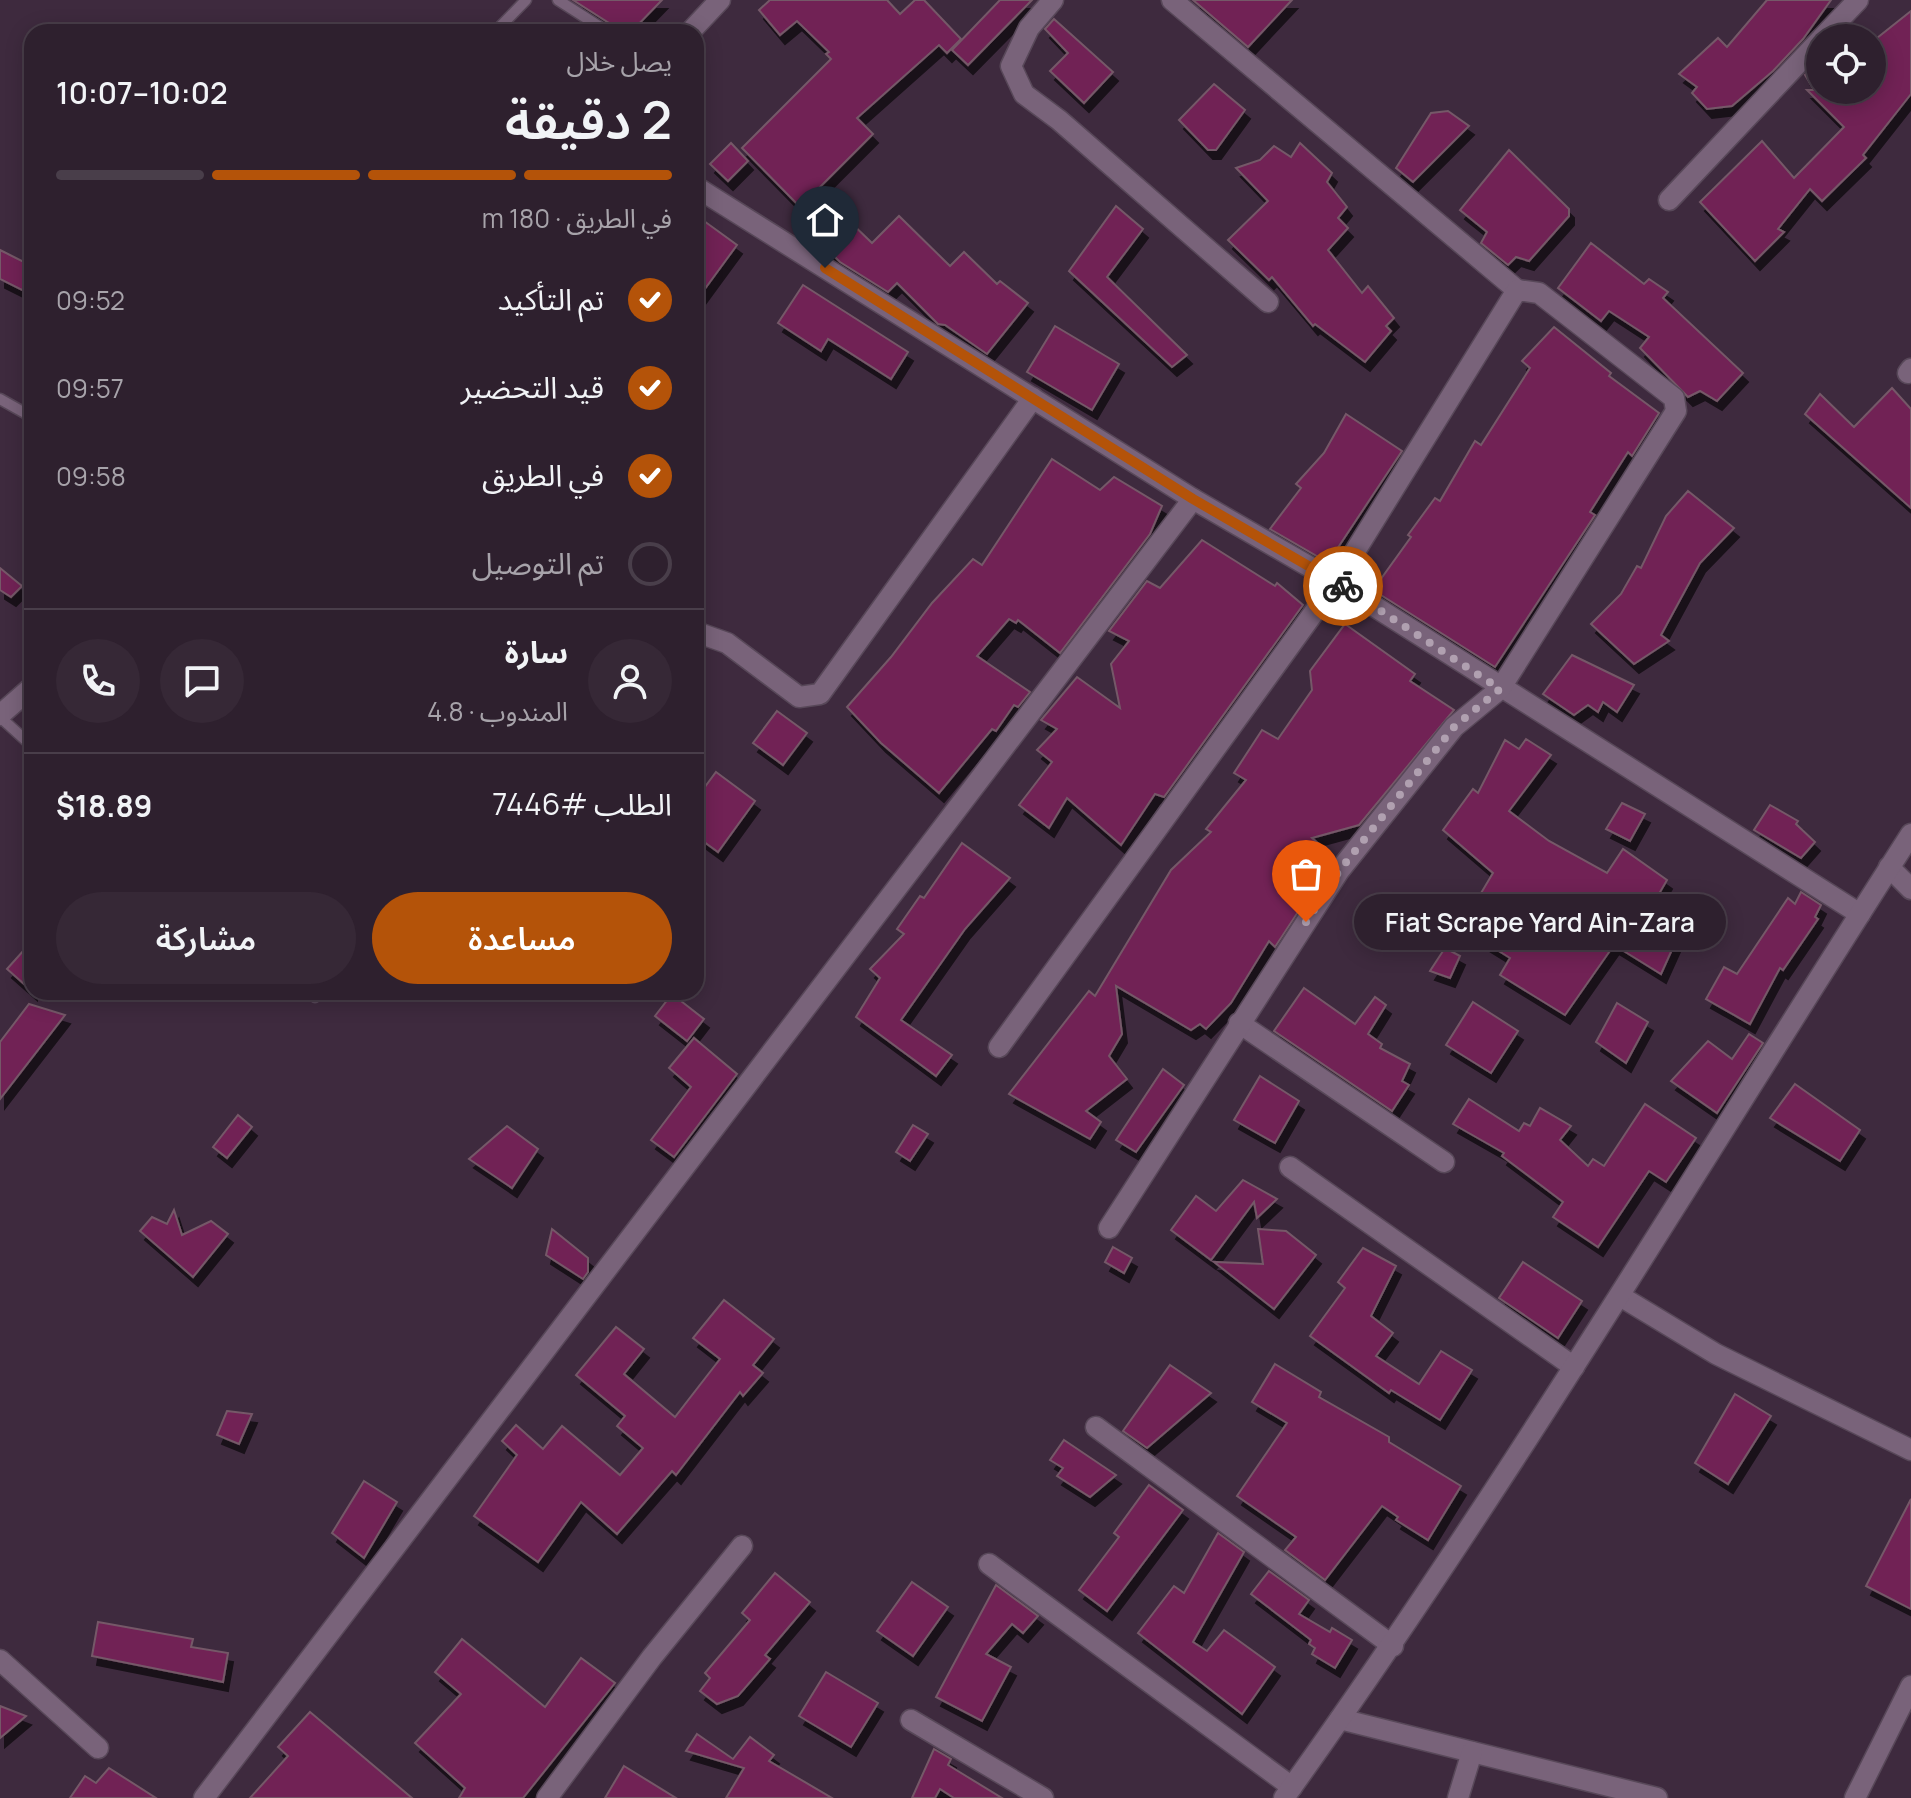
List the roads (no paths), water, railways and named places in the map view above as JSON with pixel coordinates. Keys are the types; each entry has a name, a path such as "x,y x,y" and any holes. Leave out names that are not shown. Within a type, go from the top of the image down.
{"street":[{"path":"698,24 720,0"},
{"path":"1053,0 1029,28 1011,66 1024,94 1071,130 1268,302"},
{"path":"1109,1228 1339,871 1454,727 1500,689 1676,411 1674,398 1643,370 1539,293 1517,290 1172,0"},
{"path":"1835,24 1858,0"},
{"path":"1669,200 1806,55"},
{"path":"704,192 1193,499 1336,582 1500,689 1860,914"},
{"path":"999,1047 1336,582 1517,290"},
{"path":"704,635 727,643 799,697 820,694 1033,398"},
{"path":"204,1798 1193,499"},
{"path":"0,716 24,694"},
{"path":"989,1564 1288,1793 1393,1646 1620,1296 1911,834"},
{"path":"1889,867 1911,889"},
{"path":"1239,1023 1444,1162"},
{"path":"1290,1167 1574,1367"},
{"path":"1620,1296 1716,1354 1911,1450"},
{"path":"1096,1427 1393,1646"},
{"path":"547,1798 652,1657 742,1546"},
{"path":"0,1660 98,1748"},
{"path":"1855,1798 1911,1686"},
{"path":"1340,1719 1657,1798"},
{"path":"911,1720 1043,1798"},
{"path":"1458,1798 1472,1752"}],"lane":[{"path":"503,24 526,0"},
{"path":"558,0 596,24"},
{"path":"0,399 24,412"},
{"path":"0,716 24,738"}],"place":[{"name":"Fiat Scrape Yard Ain-Zara","path":"1306,922"}]}
